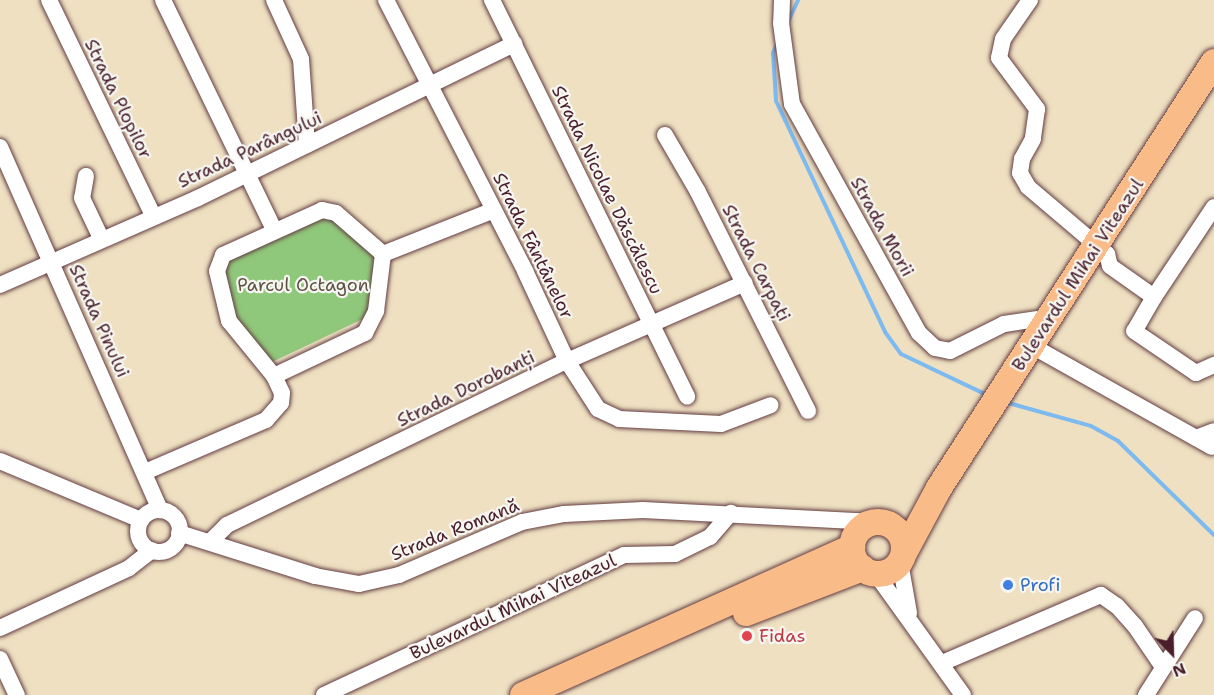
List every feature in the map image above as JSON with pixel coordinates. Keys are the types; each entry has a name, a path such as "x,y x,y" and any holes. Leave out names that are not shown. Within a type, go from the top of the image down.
{"main road":[{"name":"Bulevardul Mihai Viteazul","path":"902,558 939,488 1212,70"},
{"name":"Bulevardul Mihai Viteazul","path":"556,695 867,545 939,488"},
{"path":"902,537 902,558 894,569 867,545 902,537"},
{"name":"Bulevardul Mihai Viteazul","path":"523,695 867,545"}],"street":[{"name":"Strada Plopilor","path":"49,0 153,215"},
{"path":"164,0 274,230"},
{"path":"274,0 301,59 307,145"},
{"name":"Strada Fântânelor","path":"386,0 494,210 567,361 598,409 608,416 705,424 734,421 771,405"},
{"name":"Strada Nicolae Dăscălescu","path":"492,0 687,397"},
{"name":"Strada Morii","path":"782,0 789,88 798,118 919,333 935,348 950,351 1004,324 1051,317"},
{"path":"1030,0 1004,39 999,58 1036,109 1033,139 1022,159 1020,173 1028,187 1107,254 1110,266 1154,297"},
{"name":"Strada Parângului","path":"0,285 50,260 247,174 514,44"},
{"name":"Strada Carpați","path":"665,135 745,283 808,411"},
{"name":"Strada Pinului","path":"0,147 160,510"},
{"path":"86,176 82,198 101,238"},
{"path":"1214,207 1134,330 1196,373 1214,365"},
{"path":"383,254 494,210"},
{"path":"145,472 266,420 281,403 282,393 274,376 229,321 217,271 223,255 312,213 336,213 383,254"},
{"path":"274,376 365,333 376,311 383,254"},
{"name":"Strada Dorobanți","path":"211,541 227,525 567,361 745,283"},
{"path":"1032,346 1208,442"},
{"path":"0,461 141,520"},
{"path":"0,628 129,568 152,550 170,548 179,533 172,515 160,510 149,512 141,520 139,538 152,550"},
{"name":"Strada Romană","path":"179,533 211,541 315,576 359,584 399,575 522,522 544,516 633,510 833,518 867,545"},
{"name":"Bulevardul Mihai Viteazul","path":"324,695 624,555 675,554 710,537 731,513"},
{"path":"833,518 867,545 909,616 963,695"},
{"path":"902,558 909,616"},
{"path":"942,663 1101,596 1117,606 1136,626 1163,667"},
{"path":"1146,695 1195,618"},
{"path":"0,658 17,695"}],"green space":[{"name":"Parcul Octagon","path":"313,217 334,217 374,253 371,315 272,362 240,326 223,276 226,259"}],"waterway":[{"path":"787,24 798,0"},
{"path":"777,44 773,53 776,101 885,332 901,354 987,395"},
{"path":"1005,402 1091,426 1118,441 1214,535"}],"place":[{"name":"Profi","path":"1008,585"},
{"name":"Fidas","path":"747,636"}]}
